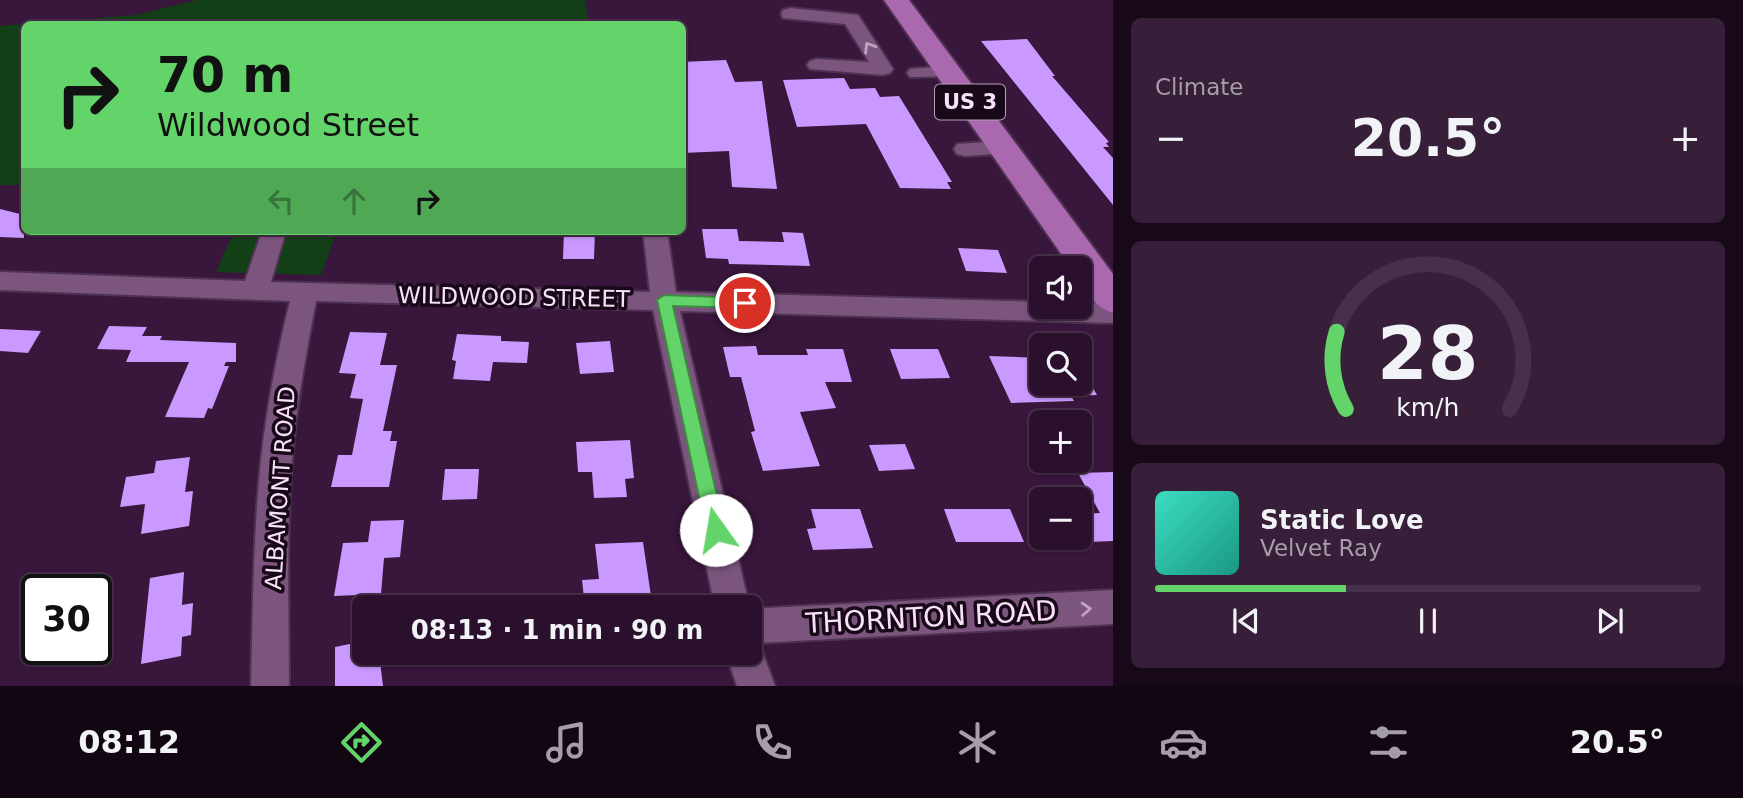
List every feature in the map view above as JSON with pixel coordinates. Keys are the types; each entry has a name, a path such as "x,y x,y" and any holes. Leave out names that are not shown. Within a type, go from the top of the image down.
{"highway":[{"name":"US 3","path":"896,0 1113,300"}],"street":[{"path":"790,14 851,19 883,69 817,65"},
{"path":"917,73 949,72"},
{"path":"965,149 1003,148"},
{"path":"255,290 274,235"},
{"path":"656,235 664,300 730,595"},
{"name":"WILDWOOD STREET","path":"0,281 306,292 1113,313"},
{"name":"ALBAMONT ROAD","path":"270,686 279,430 291,355 306,292"},
{"name":"THORNTON ROAD","path":"762,625 1113,607"},
{"path":"749,665 756,686"}],"green space":[{"path":"197,0 585,0 588,21 62,21 136,15"},
{"path":"21,24 21,185 0,185 0,26"},
{"path":"232,235 336,235 321,275 216,272"}],"building":[{"path":"1027,39 1055,76 1052,76 1109,142 1106,143 1109,147 1103,147 1113,158 1113,205 981,41"},
{"path":"726,60 735,82 762,81 777,189 732,187 729,151 686,153 686,62"},
{"path":"844,78 850,89 875,88 880,97 899,96 952,182 947,182 951,189 900,188 866,124 797,127 783,80"},
{"path":"0,209 21,214 21,235 24,235 24,238 0,237"},
{"path":"702,229 737,229 739,241 784,242 782,232 803,233 810,266 729,264 728,259 706,258"},
{"path":"564,235 595,235 594,259 563,259"},
{"path":"958,248 998,250 1007,273 966,271"},
{"path":"109,326 147,327 142,336 162,336 160,340 236,343 236,362 226,362 224,366 229,366 212,409 208,408 204,418 165,417 189,362 126,362 131,350 97,349"},
{"path":"0,329 41,331 28,353 0,351"},
{"path":"350,332 387,333 380,365 397,365 383,431 392,431 390,441 397,441 389,487 331,487 338,455 352,455 363,399 350,398 356,374 339,373"},
{"path":"457,334 501,336 501,341 529,342 527,363 493,362 490,381 453,379 456,361 452,360"},
{"path":"610,341 614,372 580,374 576,343"},
{"path":"756,346 758,355 808,355 806,349 843,349 852,382 825,382 836,408 800,412 820,466 763,471 751,432 755,431 741,377 730,377 723,347"},
{"path":"890,349 938,349 950,378 901,379"},
{"path":"989,356 1029,358 1029,396 1071,396 1074,401 1011,403"},
{"path":"630,440 634,478 625,479 627,497 594,498 592,472 578,472 576,442"},
{"path":"905,444 915,469 879,471 869,445"},
{"path":"190,457 185,492 193,491 189,526 141,534 145,504 120,507 126,477 154,473 156,461"},
{"path":"445,469 479,469 477,499 442,500"},
{"path":"1113,472 1113,541 1092,542 1092,513 1100,513 1092,498 1092,487 1086,487 1078,473"},
{"path":"811,509 860,509 873,548 813,550 807,529 816,528"},
{"path":"944,509 1010,509 1024,542 956,542"},
{"path":"404,520 400,557 384,558 381,594 334,596 343,543 368,542 371,521"},
{"path":"643,542 651,595 584,595 582,580 599,579 595,544"},
{"path":"184,572 182,605 193,603 191,635 182,637 181,656 141,664 150,578"},
{"path":"352,643 352,665 380,665 383,686 335,686 335,647"}],"route":[{"path":"716,530 664,300 745,303"}]}
